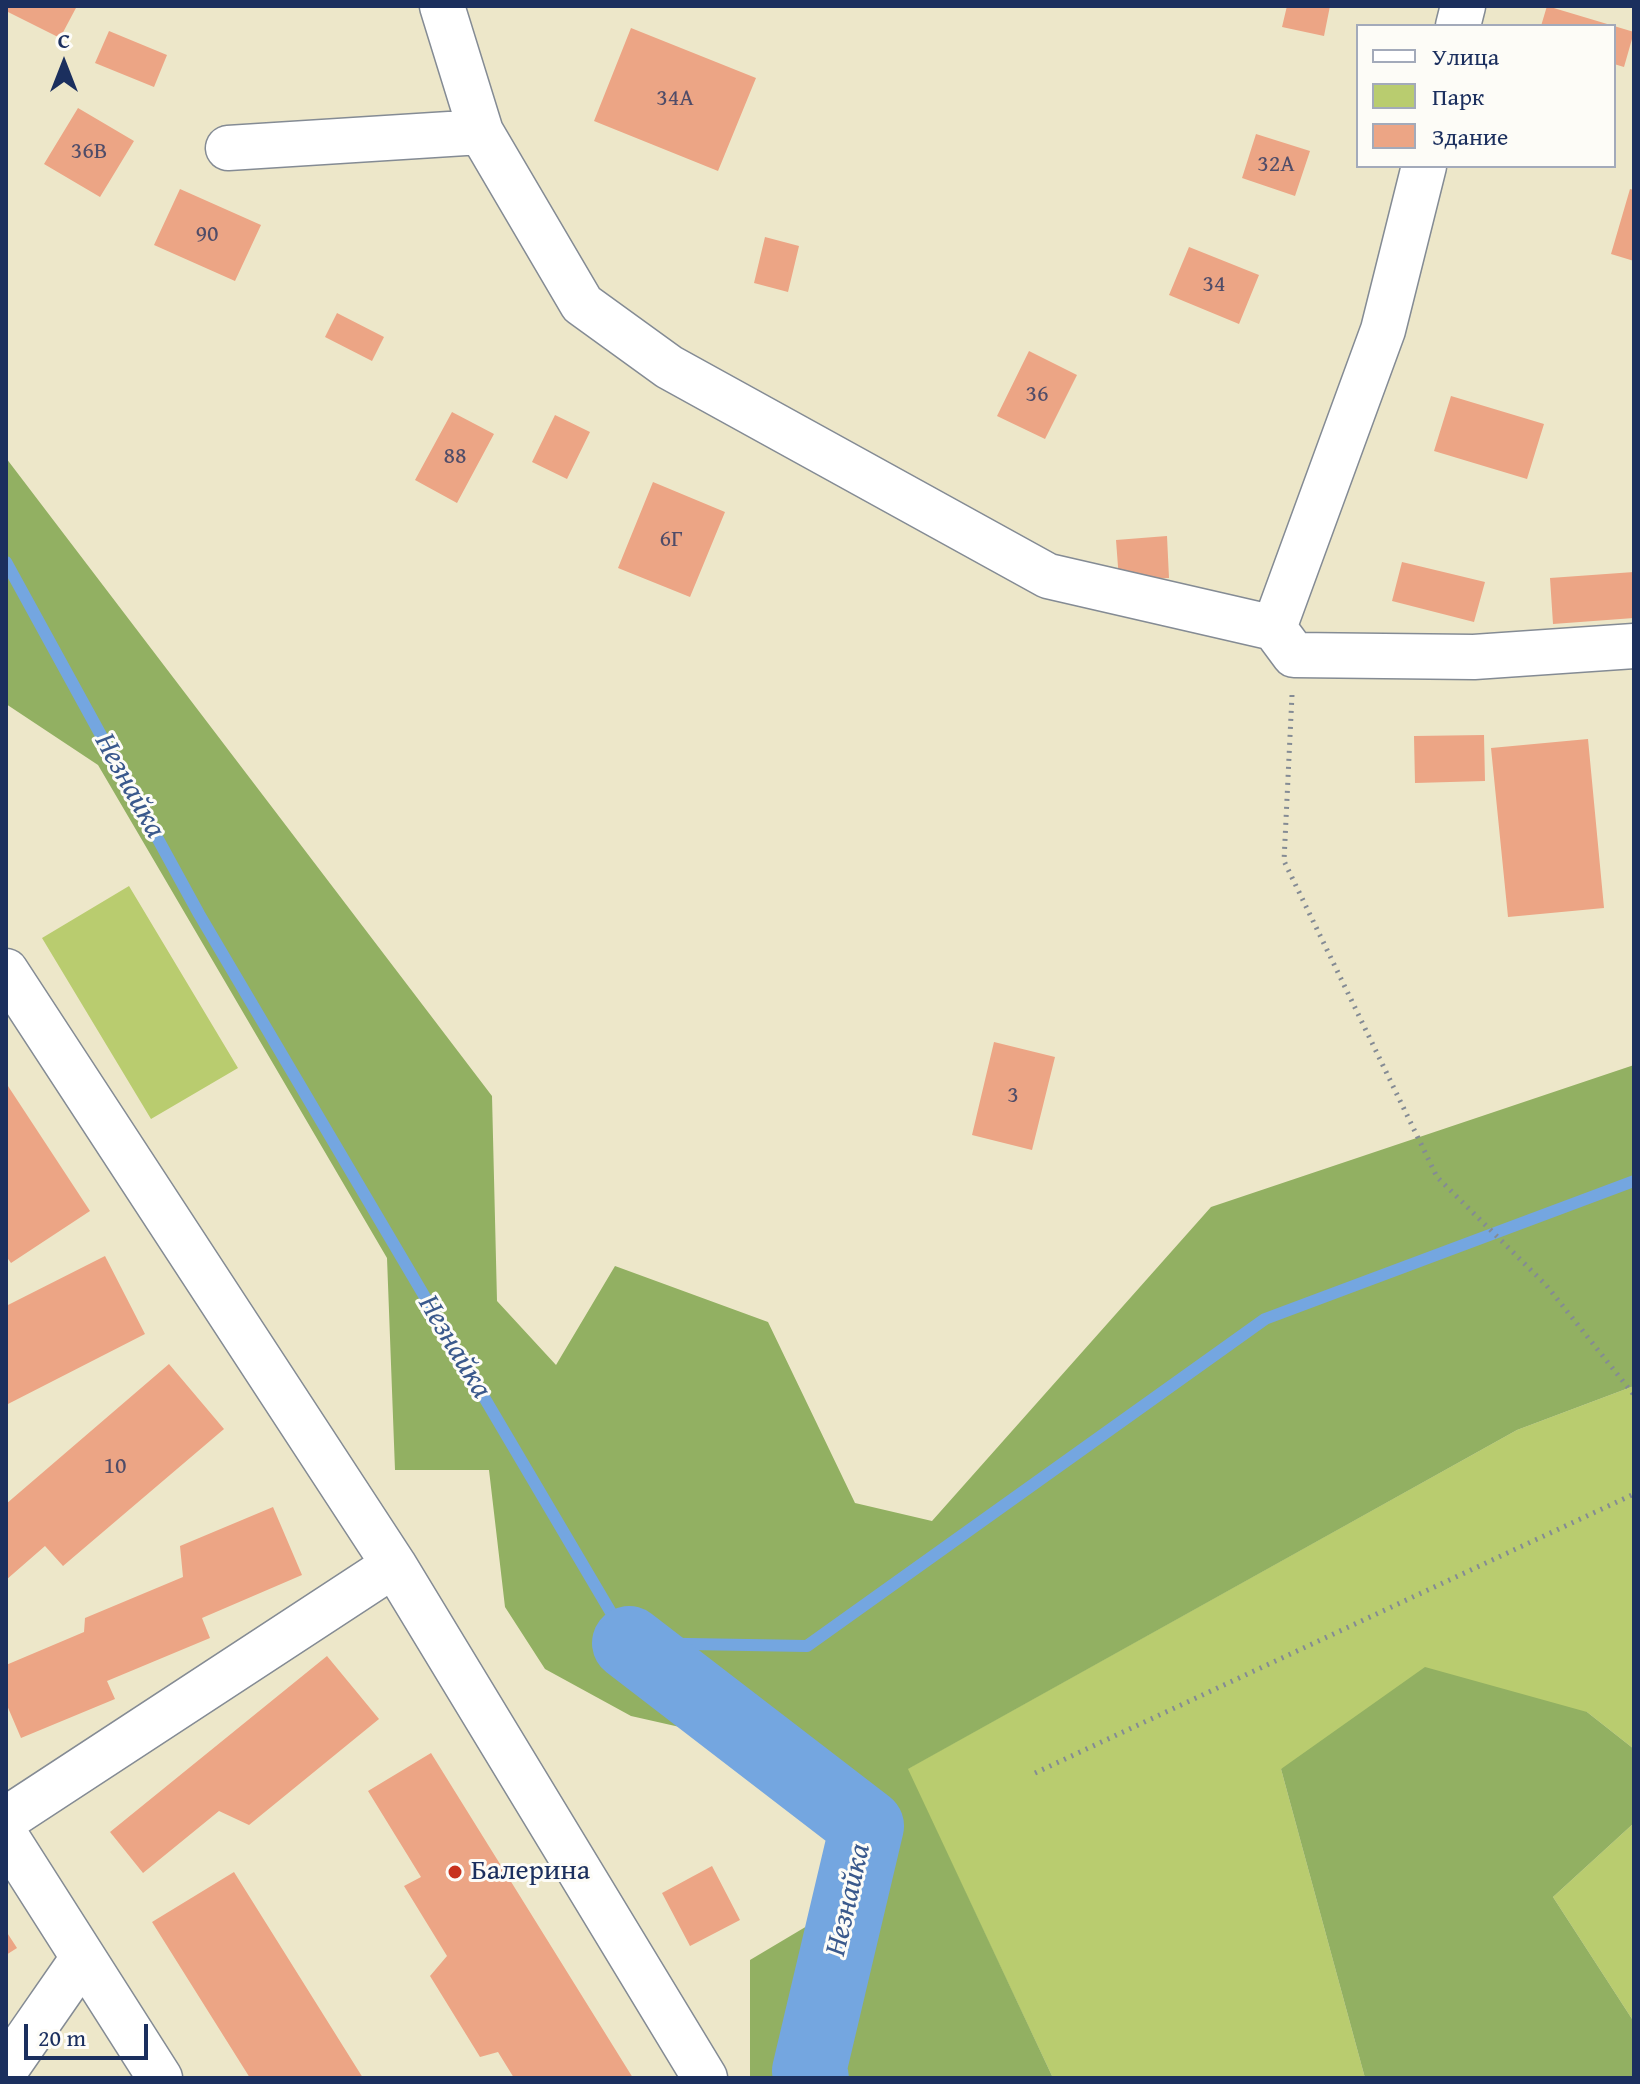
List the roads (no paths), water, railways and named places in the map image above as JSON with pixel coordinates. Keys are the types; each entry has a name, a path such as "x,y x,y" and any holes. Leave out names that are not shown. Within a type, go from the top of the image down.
{"street":[{"path":"442,6 481,132 582,304 669,367 1048,576 1284,641 1474,657 1634,646"},
{"path":"228,148 481,132"},
{"path":"1284,641 1383,330 1424,168"},
{"path":"6,971 394,1565 705,2078"},
{"path":"6,1819 394,1565"},
{"path":"6,1836 160,2078"},
{"path":"6,2069 83,1958"}],"waterway":[{"name":"Незнайка","path":"6,562 199,914 629,1643 807,1646 1265,1319 1634,1181"},
{"name":"Незнайка","path":"629,1643 867,1826 809,2071 812,2078"}],"place":[{"name":"Балерина","path":"455,1872"}]}
